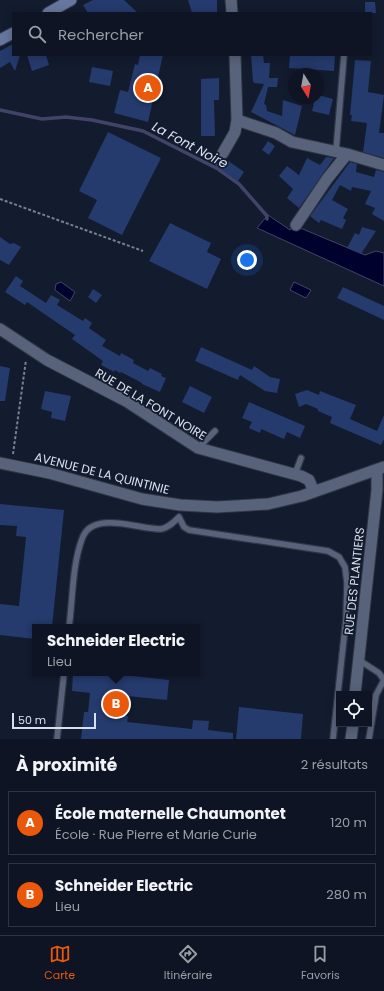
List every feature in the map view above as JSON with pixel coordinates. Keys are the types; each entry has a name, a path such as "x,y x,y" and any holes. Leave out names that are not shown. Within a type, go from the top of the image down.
{"main road":[{"path":"50,12 71,0"},
{"path":"0,40 12,34"}],"street":[{"path":"231,0 232,12"},
{"path":"223,152 235,132 237,120 235,56"},
{"path":"237,120 276,133 292,142 336,151 384,165"},
{"path":"296,225 347,154"},
{"name":"RUE DE LA FONT NOIRE","path":"0,329 47,360 126,401 198,448 295,474 309,480 314,492"},
{"name":"AVENUE DE LA QUINTINIE","path":"0,463 94,485 142,499 180,505 216,507 268,504 314,492 380,468"},
{"name":"RUE DES PLANTIERS","path":"355,691 380,468"},
{"path":"351,739 353,727"}],"lane":[{"path":"336,151 344,56"},
{"path":"198,448 215,431"},
{"path":"295,474 301,458"},
{"path":"180,505 179,517 184,527 189,530 328,551 339,557 345,567 347,598 333,739"},
{"path":"70,624 76,562 82,538 87,530 102,523 140,525 162,529 169,526 179,517"},
{"path":"359,660 379,674 384,680 376,695 369,739"},
{"path":"57,739 64,676"}],"path":[{"path":"0,199 143,251"},
{"path":"12,465 28,348"}],"shaded area":[{"path":"268,215 290,230 293,225 365,255 376,251 384,253 384,286 257,228"},
{"path":"61,282 75,292 70,301 55,290 56,284"},
{"path":"294,282 311,290 306,298 290,290"}],"building":[{"path":"93,0 124,0 137,12 87,12 83,5"},
{"path":"188,0 217,0 217,12 192,12"},
{"path":"365,2 375,2 376,13 365,12"},
{"path":"12,45 12,56 20,56 15,71 10,62 0,68 0,51"},
{"path":"27,56 46,56 49,65 32,71"},
{"path":"140,56 163,56 148,122 114,113 120,90 128,92 135,64 138,65"},
{"path":"251,56 263,56 264,63 270,63 269,78 278,78 277,87 268,87 264,104 266,105 267,111 282,116 283,100 288,102 288,104 302,106 295,135 251,112 264,84 254,83"},
{"path":"290,56 335,56 334,71 324,70 324,68 289,68"},
{"path":"355,60 371,61 368,92 384,95 379,133 384,133 384,158 363,152 367,123 351,121 352,115 350,115"},
{"path":"92,67 113,71 110,86 89,82"},
{"path":"219,78 219,100 214,100 215,136 201,136 201,79"},
{"path":"324,97 333,99 329,115 312,111 314,104 324,104"},
{"path":"108,132 161,158 122,235 88,218 97,200 79,191"},
{"path":"268,141 275,146 269,155 262,150"},
{"path":"218,157 227,160 244,172 238,181 207,160"},
{"path":"326,157 334,158 299,208 287,198 293,189 279,176 287,166 299,175 307,158 320,165"},
{"path":"350,162 357,164 356,172 374,177 376,170 384,172 384,221 372,214 375,208 365,204 371,191 352,187 351,191 340,185 332,200 348,209 343,218 346,220 342,229 321,220 319,223 310,216"},
{"path":"170,223 211,243 207,252 221,259 207,289 149,261"},
{"path":"362,227 376,231 361,254 347,248 355,233 359,235"},
{"path":"0,237 10,244 14,243 21,247 9,265 0,260"},
{"path":"16,276 23,281 20,286 46,303 51,295 60,300 57,305 83,321 85,318 92,323 89,328 106,340 102,346 120,356 121,353 134,360 133,363 148,371 150,368 162,374 161,376 166,378 160,392 121,372 120,373 115,370 114,372 101,365 103,361 72,339 75,335 27,302 25,305 5,292"},
{"path":"343,287 384,306 384,320 337,298"},
{"path":"93,289 102,295 96,303 88,297"},
{"path":"201,347 252,370 254,366 270,377 280,379 277,393 265,391 240,375 238,380 195,361"},
{"path":"0,366 10,368 5,401 0,401"},
{"path":"190,386 212,397 204,413 182,402"},
{"path":"307,390 319,395 320,391 356,405 350,419 377,431 384,415 384,439 381,445 330,423 332,417 318,411 318,409 306,404 299,407 295,394"},
{"path":"45,391 71,396 65,421 51,418 52,412 41,409"},
{"path":"249,402 305,426 300,438 287,432 284,439 261,429 260,433 249,428 252,422 242,418"},
{"path":"0,504 64,510 52,624 32,624 32,639 0,635 0,604 19,606 26,537 16,536 17,526 0,525"},
{"path":"73,676 132,676 169,680 167,700 127,696 125,716 128,716 127,722 192,729 193,720 209,721 208,730 233,733 233,739 81,739 84,712 88,712 90,693 72,691"},
{"path":"239,707 303,714 301,739 236,739"}],"waterway":[{"name":"La Font Noire","path":"0,110 42,119 66,117 92,120 143,131 218,169 239,184 267,216 267,219"}],"place":[{"name":"École maternelle Chaumontet","path":"148,88"},
{"name":"Schneider Electric","path":"116,704"}]}
